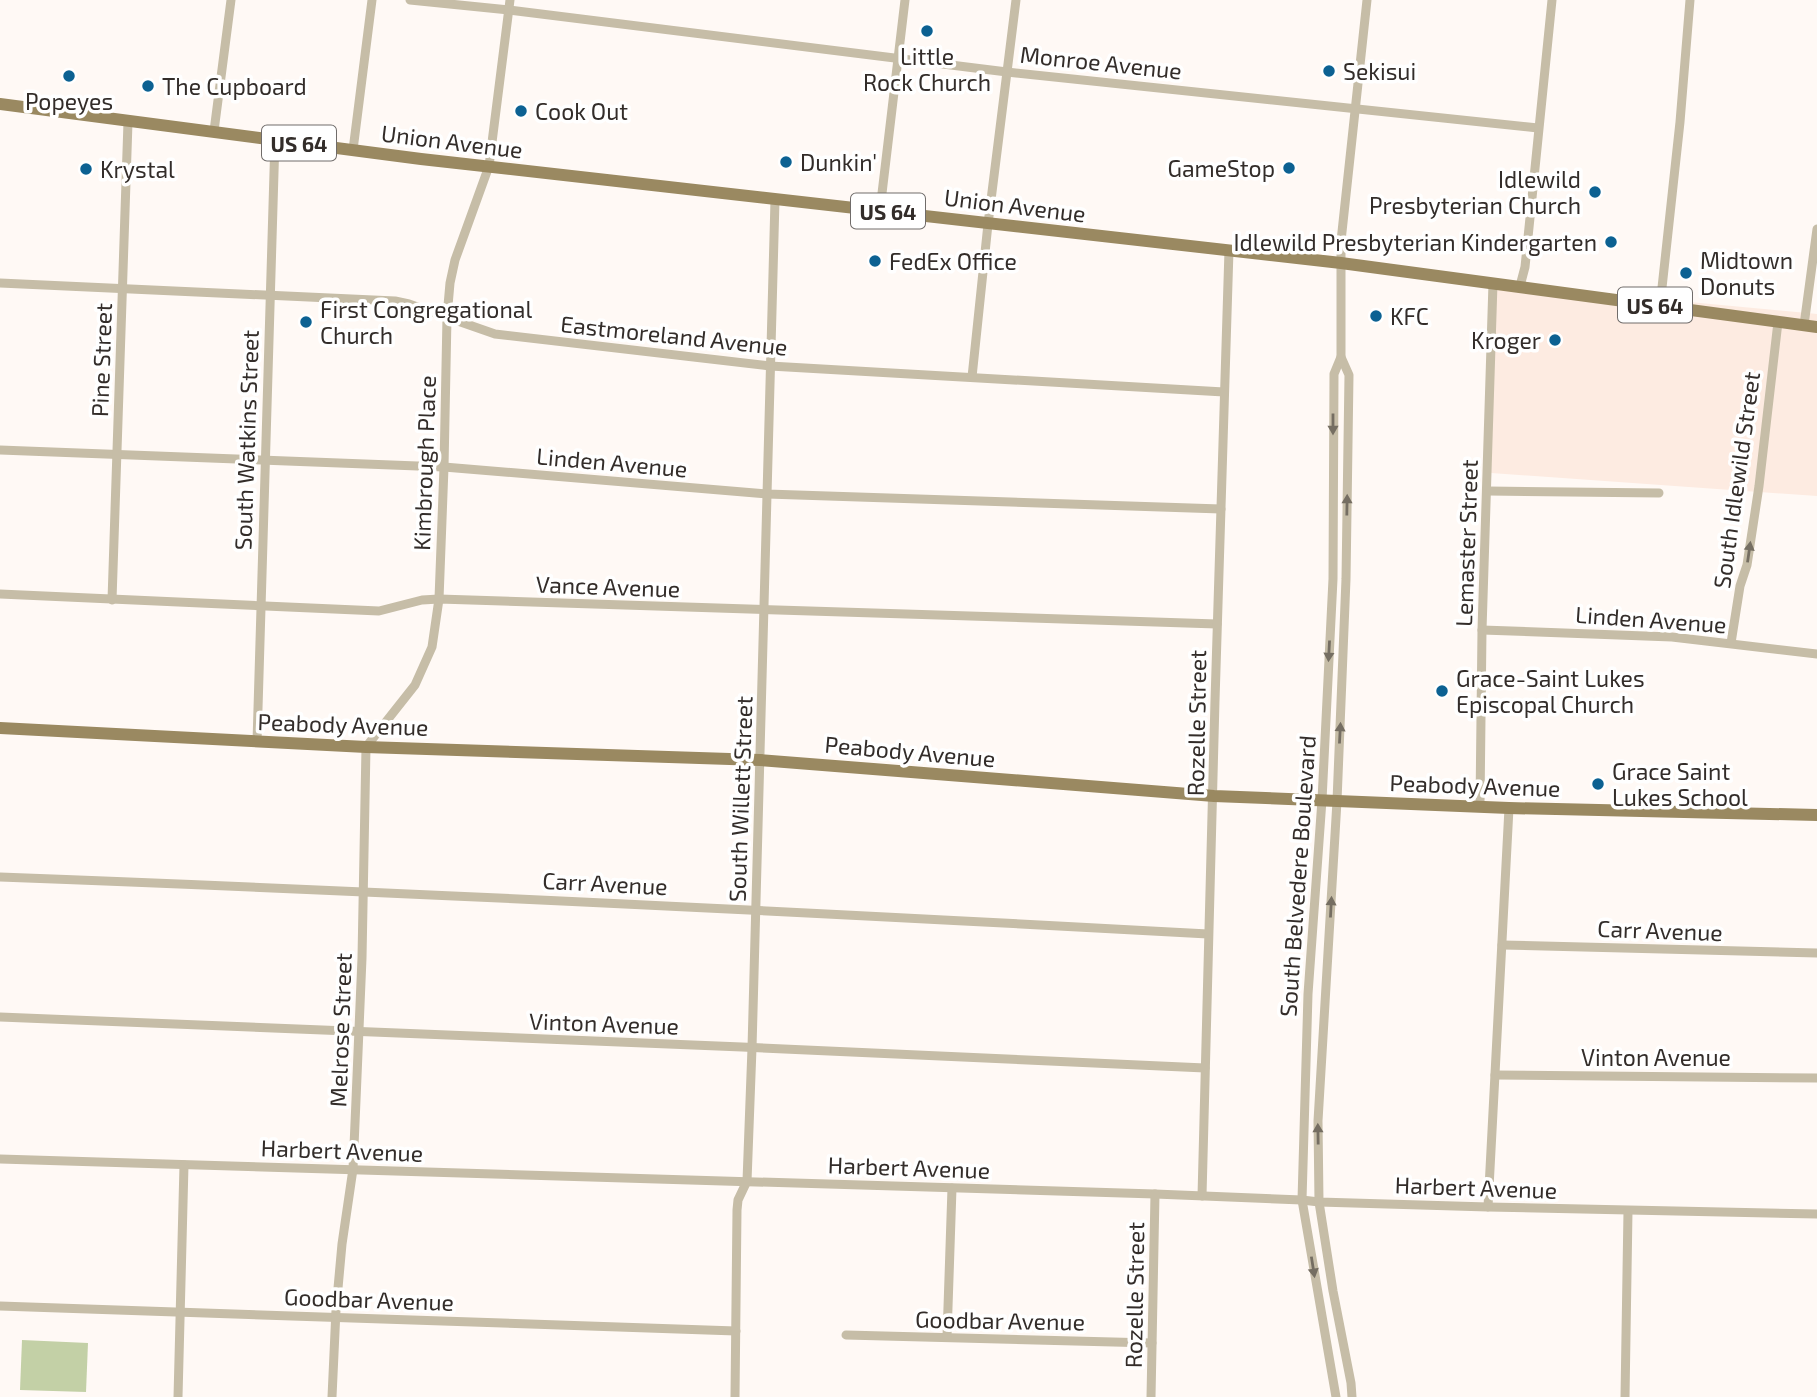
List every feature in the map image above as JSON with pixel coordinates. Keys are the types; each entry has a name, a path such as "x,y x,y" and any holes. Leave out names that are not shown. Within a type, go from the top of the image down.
{"main road":[{"name":"Union Avenue","path":"0,104 353,150 1341,263 1810,326"},
{"name":"Peabody Avenue","path":"0,728 366,747 760,760 1214,796 1509,808 1817,815"}],"street":[{"path":"214,131 230,0"},
{"path":"353,150 372,0"},
{"name":"Monroe Avenue","path":"410,0 509,5 1007,72 1538,128"},
{"path":"880,210 905,0"},
{"path":"972,377 1016,0"},
{"name":"South Belvedere Boulevard","path":"1336,1397 1302,1200 1308,994 1322,800 1333,579 1334,374 1341,357 1342,230 1367,0"},
{"path":"1520,286 1525,267 1552,0"},
{"path":"1660,306 1690,0"},
{"name":"Kimbrough Place","path":"366,747 415,685 432,648 439,599 450,283 454,260 489,166 509,5"},
{"name":"Pine Street","path":"112,600 128,122"},
{"name":"South Watkins Street","path":"257,741 275,139"},
{"name":"South Willett Street","path":"735,1397 737,1210 738,1200 747,1181 752,1048 775,200"},
{"path":"1810,326 1817,229"},
{"name":"Rozelle Street","path":"1202,1196 1229,250"},
{"name":"Lemaster Street","path":"1480,805 1482,629 1493,283"},
{"name":"Eastmoreland Avenue","path":"0,284 395,301 495,334 771,366 1224,392"},
{"name":"South Idlewild Street","path":"1731,643 1740,586 1749,552 1778,322"},
{"name":"South Belvedere Boulevard","path":"1341,357 1349,375 1346,579 1337,801 1318,1121 1319,1202 1333,1291 1352,1383 1352,1397"},
{"name":"Linden Avenue","path":"0,450 444,467 767,494 1221,509"},
{"path":"1488,491 1659,493"},
{"name":"Vance Avenue","path":"0,594 379,611 422,600 439,599 1217,624"},
{"name":"Linden Avenue","path":"1482,629 1672,637 1817,654"},
{"name":"Melrose Street","path":"332,1397 341,1244 353,1169 366,747"},
{"path":"1488,1208 1509,808"},
{"name":"Carr Avenue","path":"0,877 756,909 1208,934"},
{"name":"Carr Avenue","path":"1502,945 1817,953"},
{"path":"1308,994 1325,994"},
{"name":"Vinton Avenue","path":"0,1017 1205,1068"},
{"name":"Vinton Avenue","path":"1495,1076 1817,1077"},
{"name":"Harbert Avenue","path":"0,1159 1155,1194 1488,1208 1817,1214"},
{"path":"178,1397 184,1165"},
{"path":"947,1337 952,1188"},
{"name":"Rozelle Street","path":"1152,1397 1155,1194"},
{"path":"1625,1397 1628,1211"},
{"name":"Goodbar Avenue","path":"0,1306 736,1331"},
{"name":"Goodbar Avenue","path":"846,1335 1152,1343"}],"shaded area":[{"path":"1496,284 1817,314 1817,496 1491,473"}],"green space":[{"path":"22,1340 88,1343 86,1392 20,1390"}],"place":[{"name":"Little Rock Church","path":"927,31"},
{"name":"Sekisui","path":"1329,71"},
{"name":"Popeyes","path":"69,76"},
{"name":"The Cupboard","path":"148,86"},
{"name":"Cook Out","path":"521,111"},
{"name":"Dunkin'","path":"786,162"},
{"name":"GameStop","path":"1289,168"},
{"name":"Krystal","path":"86,169"},
{"name":"Idlewild Presbyterian Church","path":"1595,192"},
{"name":"Idlewild Presbyterian Kindergarten","path":"1611,242"},
{"name":"FedEx Office","path":"875,261"},
{"name":"Midtown Donuts","path":"1686,273"},
{"name":"KFC","path":"1376,316"},
{"name":"First Congregational Church","path":"306,322"},
{"name":"Kroger","path":"1555,340"},
{"name":"Grace-Saint Lukes Episcopal Church","path":"1442,691"},
{"name":"Grace Saint Lukes School","path":"1598,784"}]}
